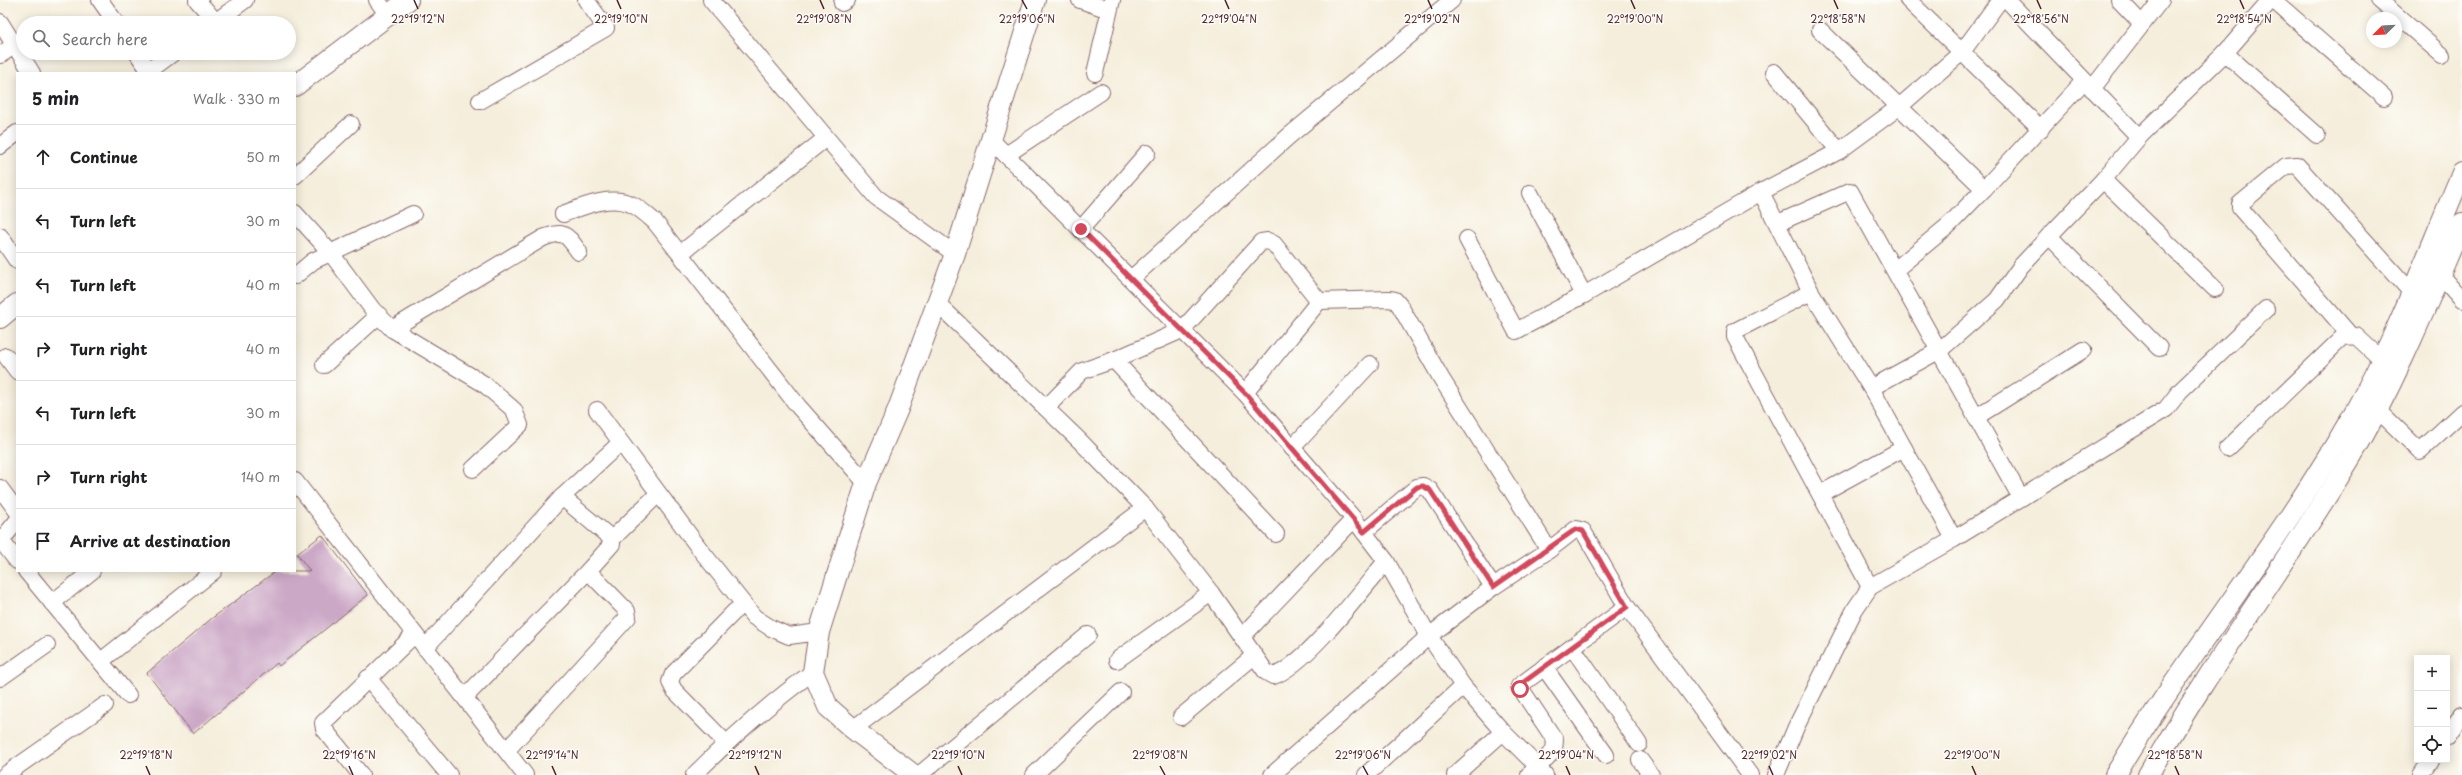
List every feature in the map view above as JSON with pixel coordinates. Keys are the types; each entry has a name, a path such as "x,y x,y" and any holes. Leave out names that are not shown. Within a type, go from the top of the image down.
{"street":[{"path":"100,0 111,16"},
{"path":"197,0 210,16"},
{"path":"223,16 245,0"},
{"path":"296,85 383,8 408,0"},
{"path":"480,102 606,28 586,0"},
{"path":"711,0 876,197 955,254"},
{"path":"914,775 853,729 828,707 814,672 818,632 866,483 898,409 955,254 992,141 1035,0"},
{"path":"1080,0 1110,5 1095,72"},
{"path":"1131,279 1289,136 1452,0"},
{"path":"1908,0 2041,129"},
{"path":"1467,239 1516,331 1584,295 1761,192 1839,151 1899,106 1962,52 2000,0"},
{"path":"2007,0 2139,137"},
{"path":"2119,0 2141,23"},
{"path":"1895,270 1949,226 2041,129 2088,85 2161,0"},
{"path":"1871,388 1940,350 1997,300 2021,266 2103,180 2139,137 2226,53 2272,0 2384,97"},
{"path":"2379,0 2442,55"},
{"path":"0,22 15,45 0,55"},
{"path":"1820,30 1984,190"},
{"path":"2226,53 2317,135"},
{"path":"24,60 31,72"},
{"path":"142,60 150,72 165,60"},
{"path":"1774,72 1839,151"},
{"path":"1006,155 1101,92"},
{"path":"296,175 351,124"},
{"path":"0,146 16,134"},
{"path":"681,253 826,138"},
{"path":"992,141 1245,393 1354,519 1386,561 1430,636 1464,686 1537,772 1554,750 1555,740 1519,686 1627,607"},
{"path":"1081,229 1147,153"},
{"path":"2350,335 2240,208 2240,204 2286,166 2297,165 2412,293"},
{"path":"2115,775 2173,682 2300,498 2354,413 2382,360 2412,293 2462,173"},
{"path":"2103,180 2215,289"},
{"path":"1778,223 1850,191 1940,350 2021,498"},
{"path":"1761,192 1778,223 1811,292 1871,388 1954,539"},
{"path":"1530,193 1584,295"},
{"path":"563,214 591,204 615,200 633,205 656,222 681,253 713,300 798,406 866,483"},
{"path":"296,213 330,252 379,315 392,328 484,384 514,410 520,425 473,469"},
{"path":"296,275 313,261 330,252 413,214"},
{"path":"2148,775 2194,696 2241,629 2318,509 2378,410 2432,296 2462,222"},
{"path":"392,328 543,238 558,232 566,234 579,252"},
{"path":"0,236 16,260"},
{"path":"2049,236 2159,348"},
{"path":"1046,408 1082,371 1114,360 1182,330 1261,242 1268,241 1274,244 1319,302"},
{"path":"2440,275 2460,295"},
{"path":"1811,292 1735,331 1735,337 1870,587"},
{"path":"1245,393 1319,302 1395,300 1441,378 1549,550"},
{"path":"937,304 1046,408 1145,508 1211,593 1266,672 1273,676 1281,674 1314,646 1386,561"},
{"path":"0,318 16,305"},
{"path":"1776,775 1796,727 1855,609 1870,587 1954,539 2166,409 2180,391 2266,309"},
{"path":"324,365 379,315"},
{"path":"2227,449 2343,337 2350,335 2356,336 2382,360"},
{"path":"1976,417 2083,350"},
{"path":"6,356 16,370"},
{"path":"1114,360 1276,534"},
{"path":"1292,448 1370,364"},
{"path":"598,410 620,443 658,494 754,617 772,628 790,636 818,632"},
{"path":"2378,410 2420,450 2462,412"},
{"path":"425,648 562,497 620,443"},
{"path":"1820,494 1904,448"},
{"path":"296,484 301,502 425,648 507,750 525,775"},
{"path":"1364,532 1417,487 1423,486 1430,490 1493,587"},
{"path":"0,488 16,510"},
{"path":"465,698 588,571 612,544 612,539 658,494"},
{"path":"562,497 612,539"},
{"path":"2300,498 2318,509"},
{"path":"853,729 1145,508"},
{"path":"1242,637 1354,519"},
{"path":"16,523 4,537 4,543 16,560"},
{"path":"1272,775 1430,636 1493,587 1549,550 1576,529 1583,531 1627,607 1750,775"},
{"path":"507,750 628,617 627,611 588,571"},
{"path":"27,572 128,695"},
{"path":"52,603 91,572"},
{"path":"101,661 213,572"},
{"path":"1116,660 1211,593"},
{"path":"726,743 674,690 670,682 673,674 735,611"},
{"path":"362,775 324,729 323,723 414,635"},
{"path":"919,775 1088,635"},
{"path":"0,678 47,645"},
{"path":"1572,647 1639,744"},
{"path":"1181,717 1254,656"},
{"path":"1544,667 1606,755"},
{"path":"694,775 726,743 776,698 814,672"},
{"path":"368,678 449,775"},
{"path":"2173,682 2194,696"},
{"path":"1366,775 1464,686"},
{"path":"1034,775 1121,692"},
{"path":"5,775 105,705"},
{"path":"2450,732 2462,714"},
{"path":"1455,775 1503,732"},
{"path":"1640,760 1651,775"},
{"path":"2421,775 2429,763"}],"building":[{"path":"322,535 368,595 279,666 277,663 193,734 147,673 211,619 275,572 310,571 297,554"}],"route":[{"path":"1081,229 1245,393 1364,532 1417,487 1423,486 1430,490 1493,587 1549,550 1576,529 1583,531 1627,607 1521,684 1519,686 1520,689"}]}
